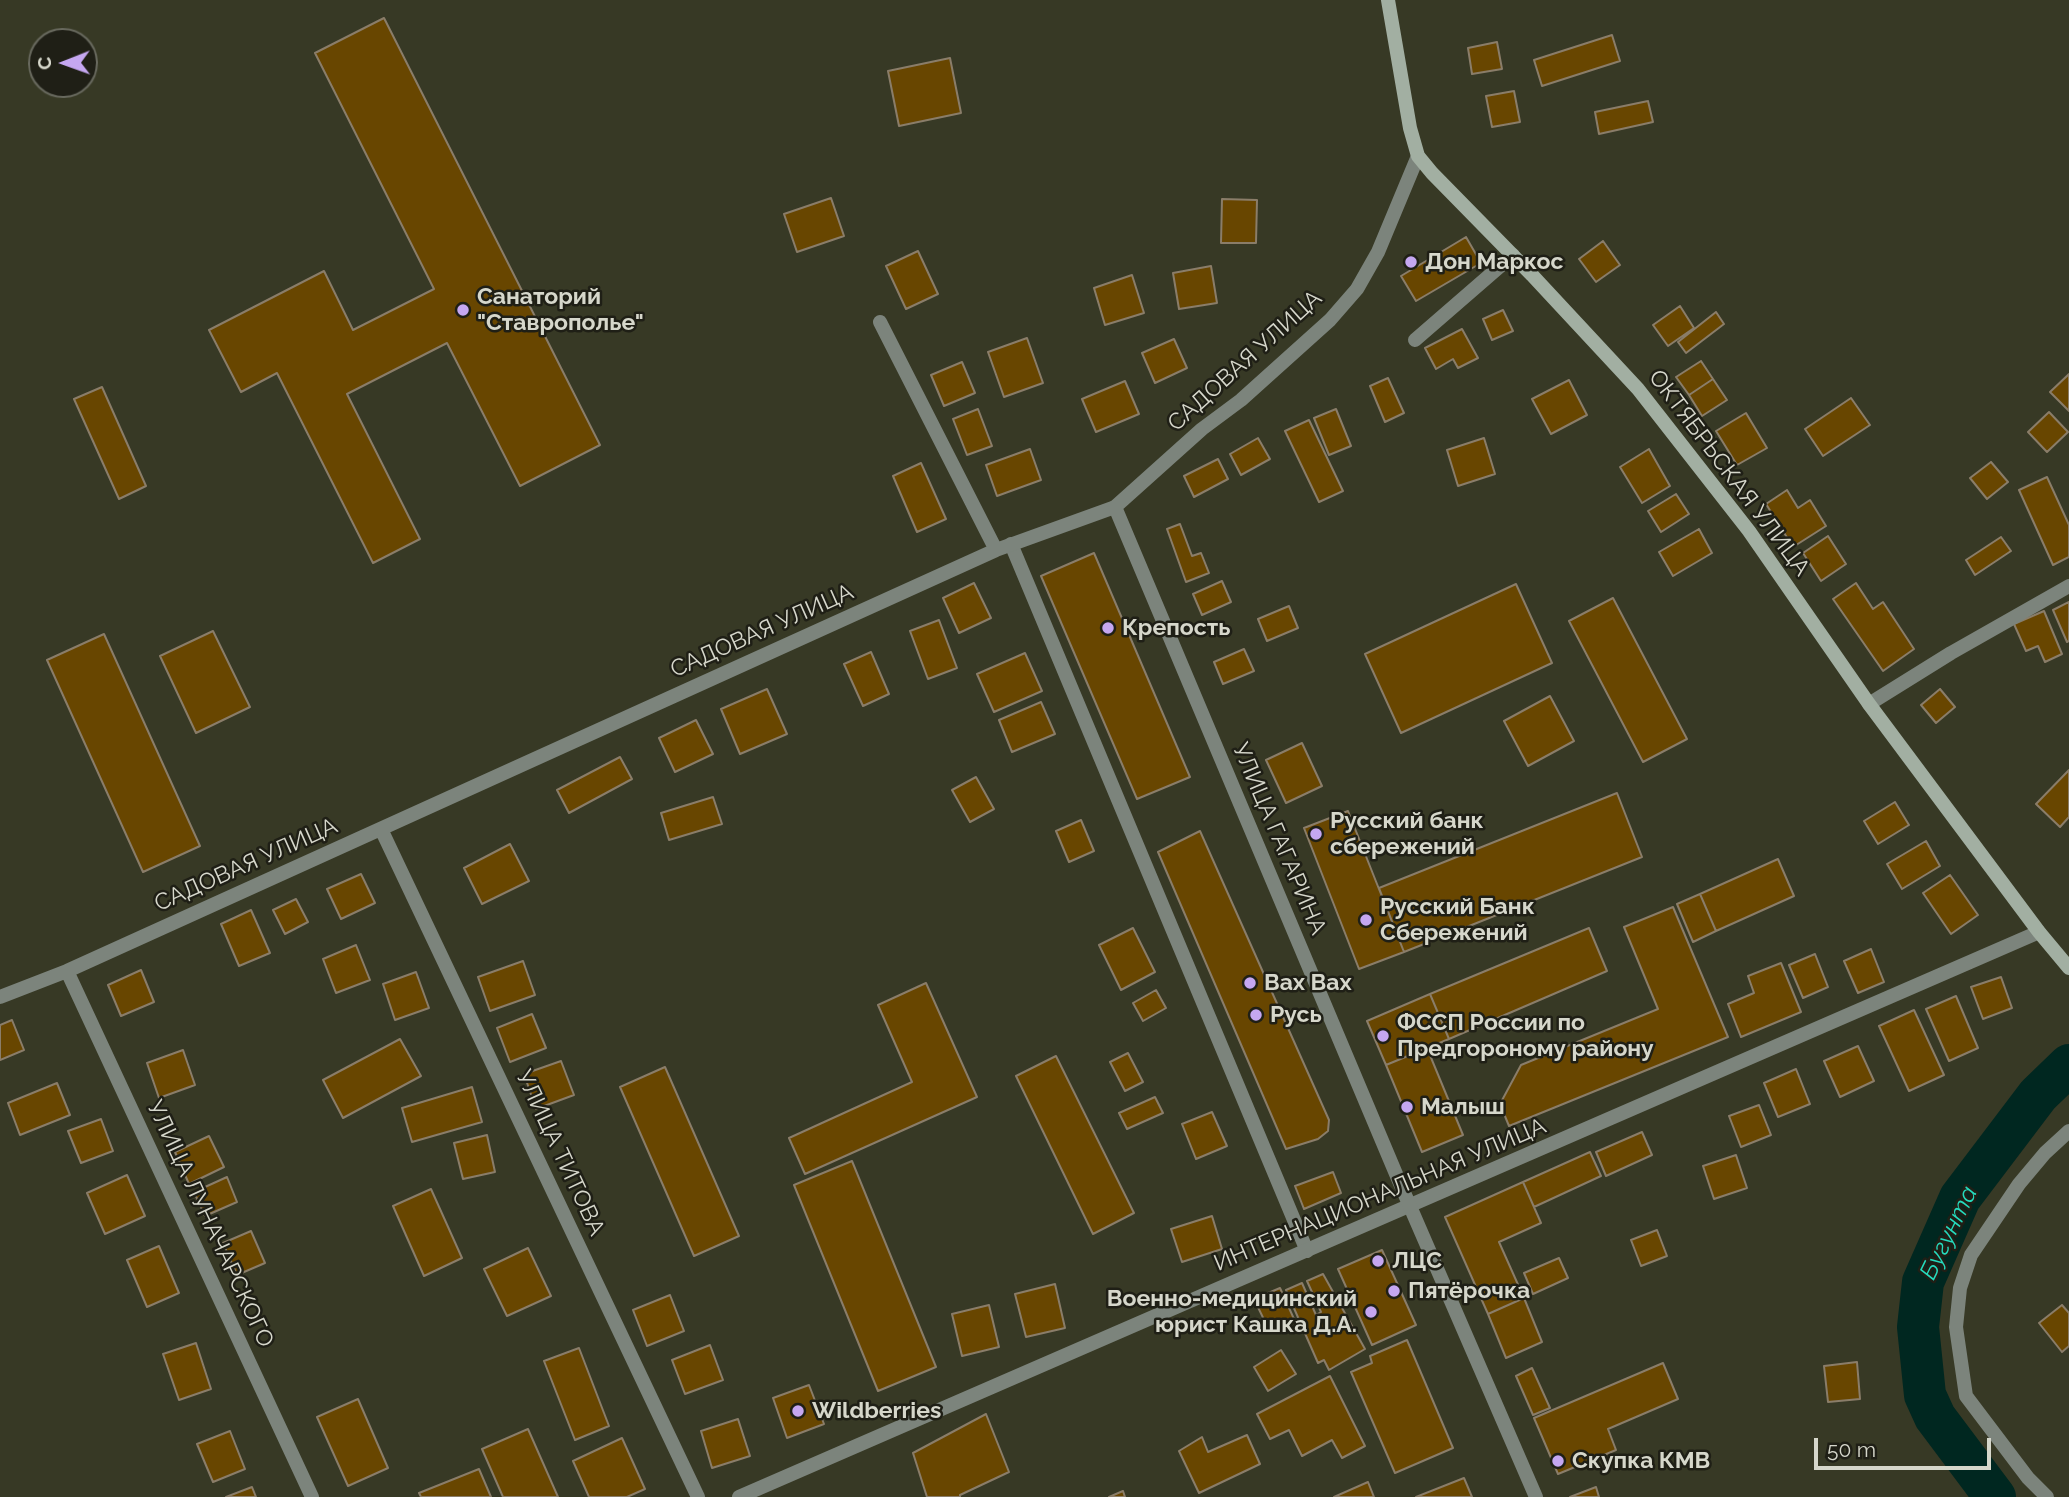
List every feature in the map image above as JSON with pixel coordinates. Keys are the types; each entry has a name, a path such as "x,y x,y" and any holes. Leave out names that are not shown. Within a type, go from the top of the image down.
{"main road":[{"name":"ОКТЯБРЬСКАЯ УЛИЦА","path":"1388,0 1410,128 1418,156 1638,389 1749,531 1869,704 2039,932 2069,968"}],"street":[{"name":"САДОВАЯ УЛИЦА","path":"0,997 67,971 996,550 1115,507 1330,320 1357,289 1378,252 1418,156"},
{"path":"1415,340 1513,255"},
{"path":"880,322 996,550"},
{"name":"УЛИЦА ГАГАРИНА","path":"1115,507 1410,1207 1536,1497"},
{"path":"1011,544 1307,1251"},
{"path":"1869,704 1951,653 2069,586"},
{"name":"УЛИЦА ТИТОВА","path":"381,829 698,1497"},
{"name":"ИНТЕРНАЦИОНАЛЬНАЯ УЛИЦА","path":"739,1497 2039,932"},
{"name":"УЛИЦА ЛУНАЧАРСКОГО","path":"67,971 312,1497"},
{"path":"2048,1497 2028,1478 1966,1396 1956,1327 1960,1288 1972,1255 2019,1184 2045,1153 2069,1131"}],"building":[{"name":"Санаторий \"Ставрополье\"","path":"384,18 600,445 520,486 447,343 347,394 420,539 373,563 277,373 241,392 209,330 324,271 353,330 434,289 315,53"},
{"path":"1612,35 1620,61 1542,86 1534,60"},
{"path":"1497,42 1502,69 1472,74 1468,48"},
{"path":"950,58 961,113 899,126 888,71"},
{"path":"1514,91 1520,122 1492,127 1486,96"},
{"path":"1648,101 1653,122 1599,134 1595,112"},
{"path":"831,198 844,236 797,252 784,214"},
{"path":"1222,199 1257,200 1256,243 1221,243"},
{"path":"1466,237 1481,263 1416,301 1401,276"},
{"path":"1603,241 1620,265 1596,282 1579,259"},
{"path":"918,251 938,294 906,309 886,266"},
{"path":"1211,266 1217,303 1179,309 1173,273"},
{"path":"1132,275 1144,313 1105,325 1094,288"},
{"path":"1680,306 1694,328 1668,346 1653,325"},
{"path":"1503,310 1513,331 1492,340 1483,319"},
{"path":"1716,312 1724,324 1686,353 1678,342"},
{"path":"1462,329 1478,358 1458,368 1453,359 1436,369 1425,348"},
{"path":"1027,338 1043,383 1004,397 988,352"},
{"path":"1174,339 1187,368 1155,383 1142,353"},
{"path":"1701,361 1713,379 1689,395 1676,377"},
{"path":"962,362 975,393 944,406 931,375"},
{"path":"2069,374 2069,411 2050,392"},
{"path":"1388,378 1404,413 1385,422 1370,386"},
{"path":"1713,379 1727,400 1702,416 1689,395"},
{"path":"1569,380 1587,415 1551,434 1532,399"},
{"path":"1125,381 1139,414 1096,432 1082,399"},
{"path":"102,387 146,486 119,499 74,399"},
{"path":"1851,398 1870,425 1823,456 1805,429"},
{"path":"978,409 992,446 967,455 953,419"},
{"path":"1336,409 1351,446 1329,455 1314,418"},
{"path":"2049,412 2068,432 2047,452 2028,432"},
{"path":"1746,413 1767,448 1737,465 1716,431"},
{"path":"1309,420 1343,491 1319,502 1285,431"},
{"path":"1258,438 1270,459 1241,475 1230,454"},
{"path":"1484,438 1495,474 1458,486 1447,450"},
{"path":"1030,449 1041,480 997,496 986,465"},
{"path":"1649,449 1670,486 1642,503 1620,467"},
{"path":"1218,459 1228,479 1194,497 1184,476"},
{"path":"1991,462 2008,482 1987,499 1970,478"},
{"path":"921,463 946,519 917,532 893,476"},
{"path":"2047,477 2069,525 2069,557 2053,565 2019,490"},
{"path":"1787,490 1798,508 1810,500 1826,526 1793,547 1766,504"},
{"path":"1676,494 1689,514 1661,532 1648,511"},
{"path":"1180,524 1192,556 1201,553 1209,573 1186,582 1167,529"},
{"path":"1699,529 1712,553 1673,576 1659,552"},
{"path":"1828,536 1846,564 1821,581 1803,553"},
{"path":"2001,537 2011,551 1975,575 1966,560"},
{"path":"1094,553 1190,777 1137,799 1041,576"},
{"path":"1222,581 1231,602 1202,615 1193,594"},
{"path":"974,583 991,618 959,633 943,598"},
{"path":"1856,583 1873,609 1883,602 1914,649 1883,671 1833,599"},
{"path":"1516,584 1552,663 1401,733 1365,654"},
{"path":"1613,598 1687,739 1643,762 1569,621"},
{"path":"2069,602 2069,641 2067,642 2053,610"},
{"path":"1289,606 1298,628 1267,641 1258,619"},
{"path":"2044,611 2062,654 2045,662 2038,646 2026,651 2014,624"},
{"path":"939,620 957,668 928,679 910,631"},
{"path":"213,631 250,707 196,733 160,656"},
{"path":"104,634 200,846 143,872 47,660"},
{"path":"1244,649 1254,671 1223,684 1214,662"},
{"path":"871,652 889,694 863,706 844,664"},
{"path":"1025,653 1042,691 994,712 977,674"},
{"path":"767,689 787,734 740,754 721,709"},
{"path":"1940,689 1955,707 1936,723 1921,705"},
{"path":"1550,696 1574,741 1528,766 1504,721"},
{"path":"1041,702 1055,734 1012,752 999,720"},
{"path":"696,720 713,754 675,772 659,738"},
{"path":"1302,743 1322,786 1286,803 1266,760"},
{"path":"620,757 632,779 569,813 557,790"},
{"path":"2069,770 2069,817 2060,827 2036,804"},
{"path":"976,777 994,809 970,822 952,790"},
{"path":"1617,793 1642,857 1404,952 1379,888"},
{"path":"713,797 722,824 669,840 661,813"},
{"path":"1895,802 1909,825 1878,844 1864,821"},
{"name":"Русский Банк Сбережений","path":"1348,811 1404,952 1359,969 1304,828"},
{"path":"1081,820 1094,851 1069,862 1056,831"},
{"name":"Русь","path":"1200,831 1329,1120 1328,1131 1318,1139 1286,1149 1158,852"},
{"path":"1926,841 1940,866 1902,889 1887,864"},
{"path":"510,844 529,881 482,904 464,868"},
{"path":"1778,859 1794,896 1716,931 1700,894"},
{"path":"361,874 375,903 341,919 327,889"},
{"path":"1950,875 1978,915 1951,934 1923,893"},
{"path":"1700,894 1716,931 1693,942 1677,904"},
{"path":"296,899 308,922 285,934 273,910"},
{"path":"1673,907 1728,1037 1509,1126 1500,1104 1521,1065 1658,1009 1624,927"},
{"path":"251,910 270,953 239,966 221,924"},
{"path":"1133,928 1155,972 1121,990 1099,945"},
{"path":"1589,928 1607,971 1449,1039 1430,994"},
{"path":"356,945 370,980 336,993 323,959"},
{"path":"1871,949 1884,982 1858,993 1844,961"},
{"path":"1815,954 1828,987 1803,998 1789,965"},
{"path":"523,961 535,995 490,1011 478,977"},
{"path":"1781,963 1801,1012 1741,1037 1728,1004 1754,993 1748,976"},
{"path":"141,970 154,1002 121,1016 108,985"},
{"path":"416,972 429,1008 395,1020 383,984"},
{"path":"2001,977 2012,1008 1983,1019 1971,987"},
{"path":"926,983 977,1097 805,1174 789,1138 912,1082 878,1005"},
{"path":"1156,990 1166,1008 1143,1021 1133,1003"},
{"path":"1430,994 1449,1039 1386,1065 1367,1021"},
{"path":"1956,996 1978,1048 1949,1061 1926,1009"},
{"path":"1914,1010 1944,1075 1909,1091 1879,1026"},
{"path":"532,1014 546,1048 510,1062 497,1028"},
{"path":"12,1020 24,1050 0,1060 0,1025"},
{"path":"400,1039 421,1076 343,1118 323,1080"},
{"path":"1858,1046 1874,1081 1840,1097 1824,1061"},
{"path":"1427,1048 1463,1135 1422,1152 1386,1065"},
{"path":"183,1050 195,1085 159,1098 147,1063"},
{"path":"1128,1053 1143,1082 1125,1091 1110,1062"},
{"path":"1056,1056 1134,1213 1093,1234 1016,1076"},
{"path":"561,1061 574,1095 536,1109 524,1074"},
{"path":"665,1067 739,1236 694,1256 620,1087"},
{"path":"1796,1069 1810,1104 1778,1117 1764,1083"},
{"path":"57,1083 70,1115 20,1135 8,1103"},
{"path":"472,1087 482,1122 412,1142 402,1108"},
{"path":"1155,1097 1163,1113 1127,1129 1119,1113"},
{"path":"1759,1105 1771,1135 1741,1147 1729,1116"},
{"path":"1212,1112 1227,1146 1196,1159 1182,1124"},
{"path":"101,1119 113,1151 81,1163 68,1131"},
{"path":"1642,1132 1652,1155 1606,1176 1596,1152"},
{"path":"487,1135 495,1172 463,1179 454,1143"},
{"path":"209,1136 224,1167 189,1184 175,1152"},
{"path":"1590,1152 1601,1176 1534,1207 1523,1182"},
{"path":"1736,1155 1747,1188 1714,1199 1703,1166"},
{"path":"852,1161 936,1367 878,1391 794,1185"},
{"path":"1333,1172 1341,1193 1304,1209 1295,1186"},
{"path":"127,1175 145,1216 105,1234 87,1193"},
{"path":"227,1177 237,1202 205,1216 194,1192"},
{"path":"1523,1182 1541,1223 1499,1242 1524,1298 1488,1314 1445,1217"},
{"path":"431,1189 462,1258 424,1276 393,1206"},
{"path":"1212,1216 1222,1249 1182,1262 1171,1229"},
{"path":"1657,1230 1667,1256 1641,1266 1631,1240"},
{"path":"251,1231 265,1263 237,1275 223,1243"},
{"path":"159,1246 179,1293 147,1307 127,1260"},
{"path":"528,1248 551,1296 507,1316 484,1269"},
{"path":"1382,1250 1416,1325 1372,1345 1338,1269"},
{"path":"1559,1258 1568,1278 1533,1294 1524,1273"},
{"path":"1323,1274 1365,1349 1329,1370 1324,1360 1318,1363 1286,1290 1302,1283 1316,1315 1321,1312 1307,1281"},
{"path":"1055,1284 1065,1328 1026,1337 1015,1294"},
{"path":"1280,1288 1294,1319 1269,1330 1254,1299"},
{"path":"670,1295 684,1331 647,1346 633,1310"},
{"path":"1524,1298 1542,1342 1506,1358 1488,1314"},
{"path":"989,1305 999,1347 962,1356 952,1314"},
{"path":"2062,1305 2069,1313 2069,1346 2062,1352 2039,1323"},
{"path":"1407,1340 1453,1448 1395,1473 1351,1372 1372,1363 1370,1356"},
{"path":"196,1343 211,1389 179,1400 163,1354"},
{"path":"710,1345 723,1380 685,1394 672,1360"},
{"path":"579,1348 609,1426 575,1440 544,1361"},
{"path":"1281,1350 1296,1374 1268,1391 1254,1367"},
{"path":"1857,1362 1860,1399 1828,1402 1824,1366"},
{"path":"1663,1363 1678,1399 1608,1429 1616,1450 1558,1474 1534,1418"},
{"path":"1532,1368 1550,1408 1533,1415 1516,1376"},
{"path":"1330,1376 1365,1446 1342,1458 1332,1440 1302,1456 1289,1430 1270,1439 1257,1414"},
{"name":"Wildberries","path":"809,1385 824,1424 787,1438 773,1398"},
{"path":"358,1399 388,1468 348,1486 317,1417"},
{"path":"986,1414 1009,1472 960,1497 927,1497 913,1453"},
{"path":"738,1419 750,1456 712,1468 701,1431"},
{"path":"528,1429 558,1497 503,1497 482,1449"},
{"path":"230,1431 245,1469 213,1482 197,1444"},
{"path":"1247,1435 1260,1464 1199,1493 1179,1451 1202,1437 1208,1452"},
{"path":"622,1438 645,1489 627,1497 589,1497 573,1461"},
{"path":"479,1469 491,1497 421,1497 419,1493"},
{"path":"1464,1478 1472,1497 1416,1497"},
{"path":"1368,1482 1374,1497 1334,1497"},
{"path":"252,1487 256,1497 226,1497"},
{"path":"1596,1487 1599,1497 1570,1497"},
{"path":"1123,1491 1125,1497 1109,1497"}],"waterway":[{"name":"Бугунта","path":"1995,1497 1935,1417 1925,1395 1918,1327 1923,1282 1960,1198 2038,1095 2069,1065"}],"place":[{"name":"Дон Маркос","path":"1411,262"},
{"name":"Санаторий \"Ставрополье\"","path":"463,310"},
{"name":"Крепость","path":"1108,628"},
{"name":"Русский банк сбережений","path":"1316,834"},
{"name":"Русский Банк Сбережений","path":"1366,920"},
{"name":"Вах Вах","path":"1250,983"},
{"name":"Русь","path":"1256,1015"},
{"name":"ФССП России по Предгороному району","path":"1383,1036"},
{"name":"Малыш","path":"1407,1107"},
{"name":"ЛЦС","path":"1378,1261"},
{"name":"Пятёрочка","path":"1394,1291"},
{"name":"Военно-медицинский юрист Кашка Д.А.","path":"1371,1312"},
{"name":"Wildberries","path":"798,1411"},
{"name":"Скупка КМВ","path":"1558,1461"}]}
